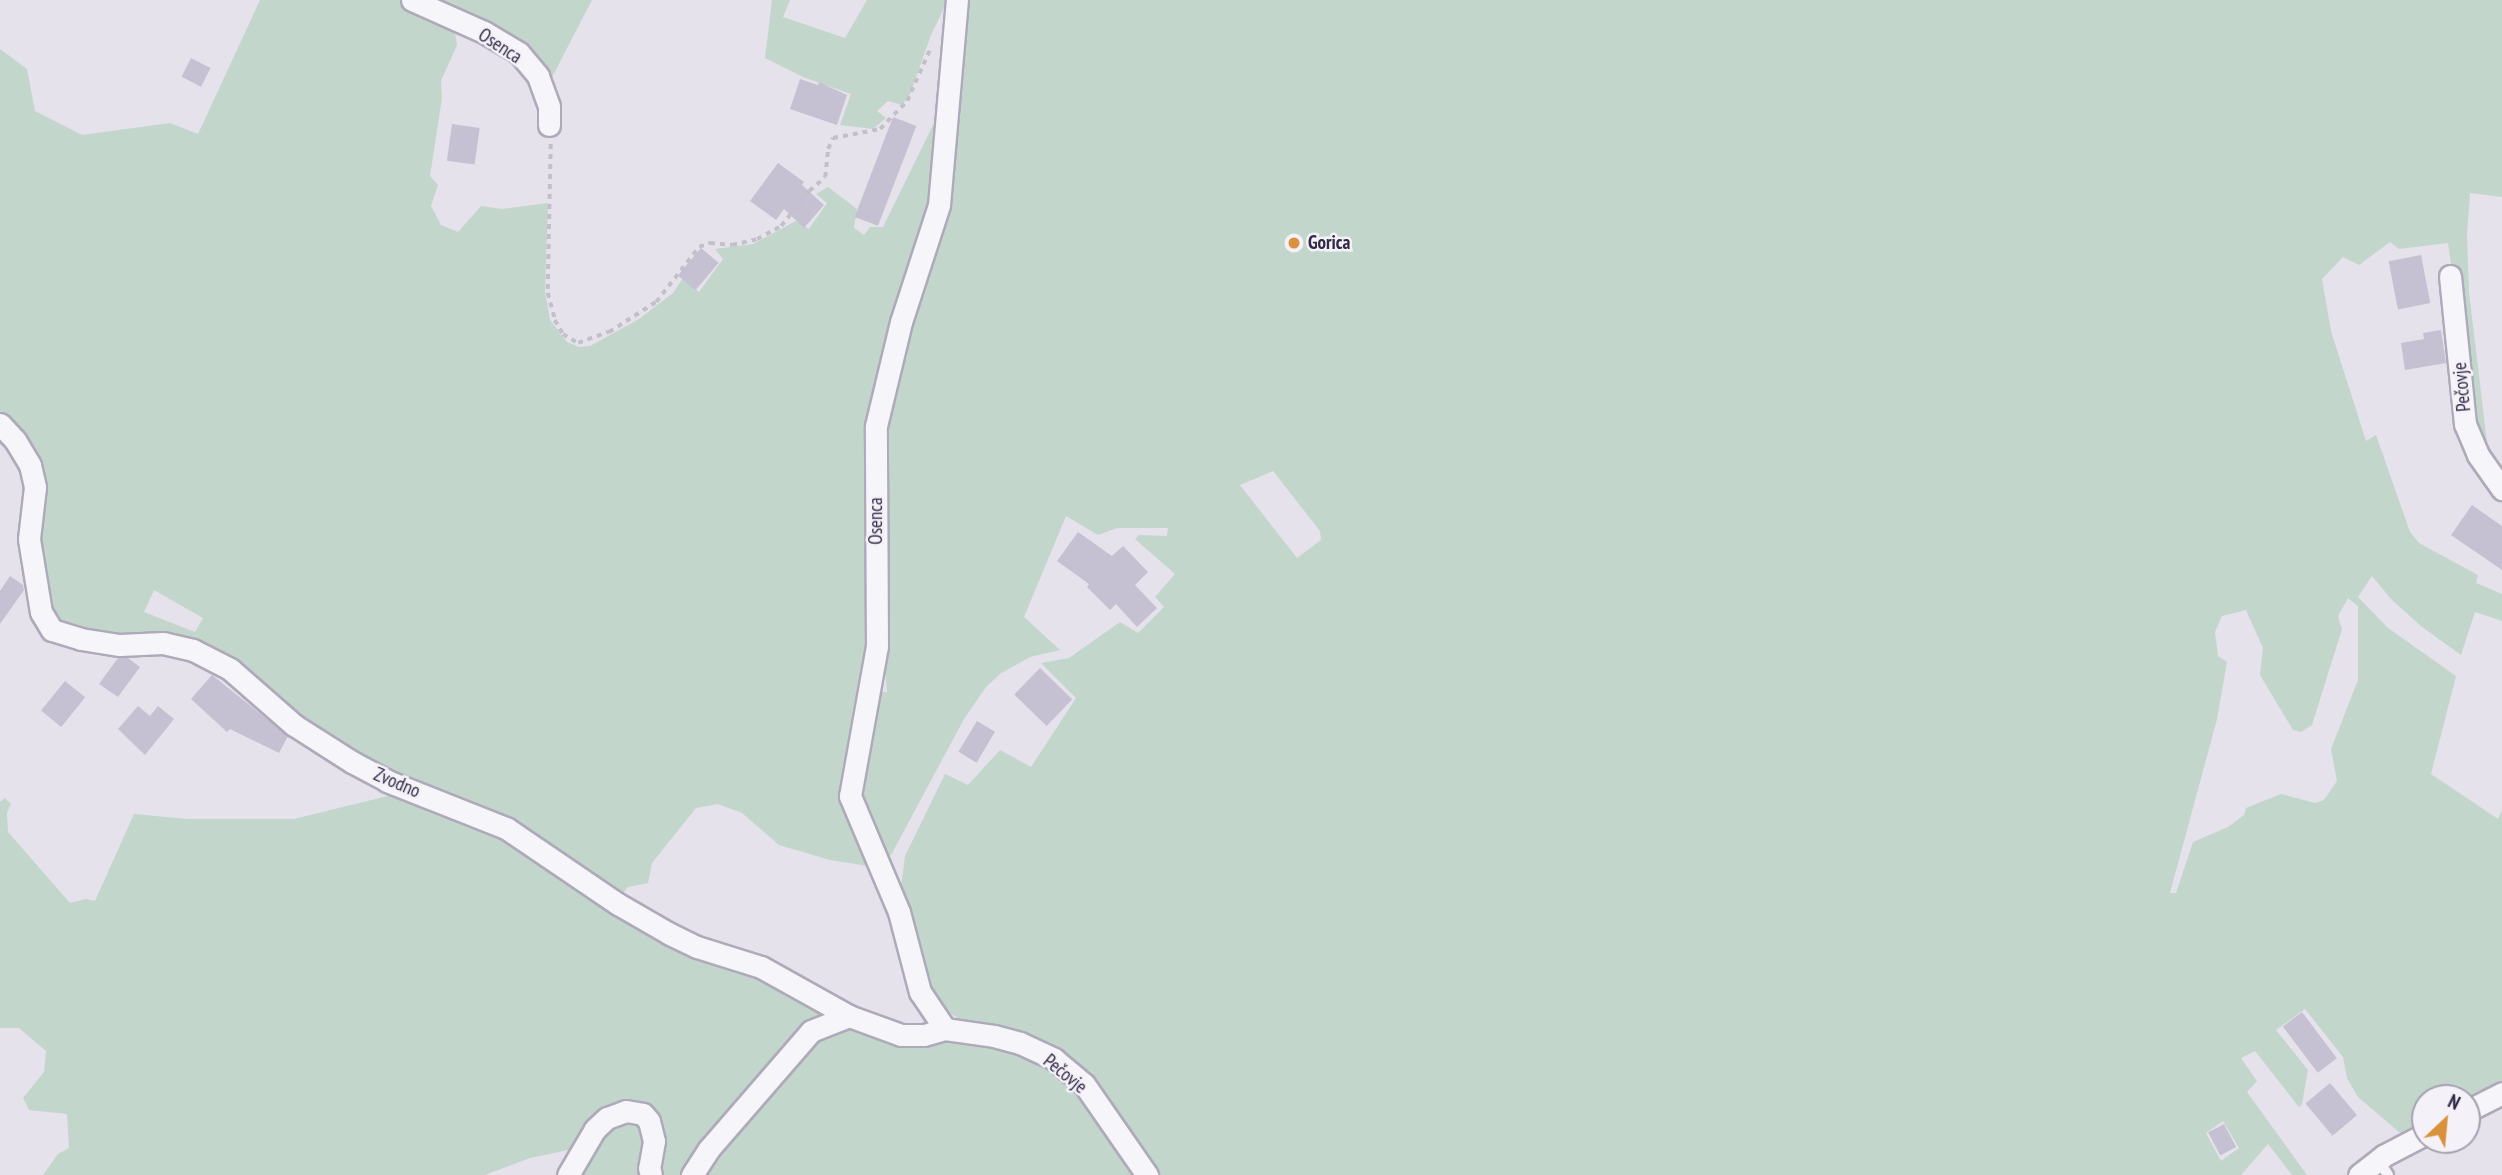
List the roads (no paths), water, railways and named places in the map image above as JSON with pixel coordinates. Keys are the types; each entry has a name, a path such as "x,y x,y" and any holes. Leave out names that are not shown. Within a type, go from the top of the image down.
{"street":[{"name":"Osenca","path":"412,0 484,32 519,53 538,76 549,106 549,125"},
{"name":"Osenca","path":"946,1029 920,992 899,912 850,796 877,646 876,426 901,322 939,205 957,0"},
{"name":"Pečovje","path":"2450,276 2465,424 2478,455 2502,489"},
{"name":"Zvodno","path":"0,424 15,440 30,465 35,487 29,539 41,612 52,630 81,639 120,645 163,643 193,650 230,669 294,725 352,762 387,781 506,828 618,904 670,934 697,947 761,967 849,1016 901,1034 924,1035 946,1029"},
{"path":"692,1175 708,1150 811,1031 849,1016"},
{"name":"Pečovje","path":"946,1029 1020,1043 1054,1059 1084,1084 1147,1175"},
{"path":"2481,1104 2502,1093"},
{"path":"568,1175 595,1129 607,1118 626,1111 636,1111 649,1121 654,1141 649,1168 652,1175"},
{"path":"2359,1175 2383,1168 2411,1145"}],"place":[{"name":"Gorica","path":"1294,243"}]}
